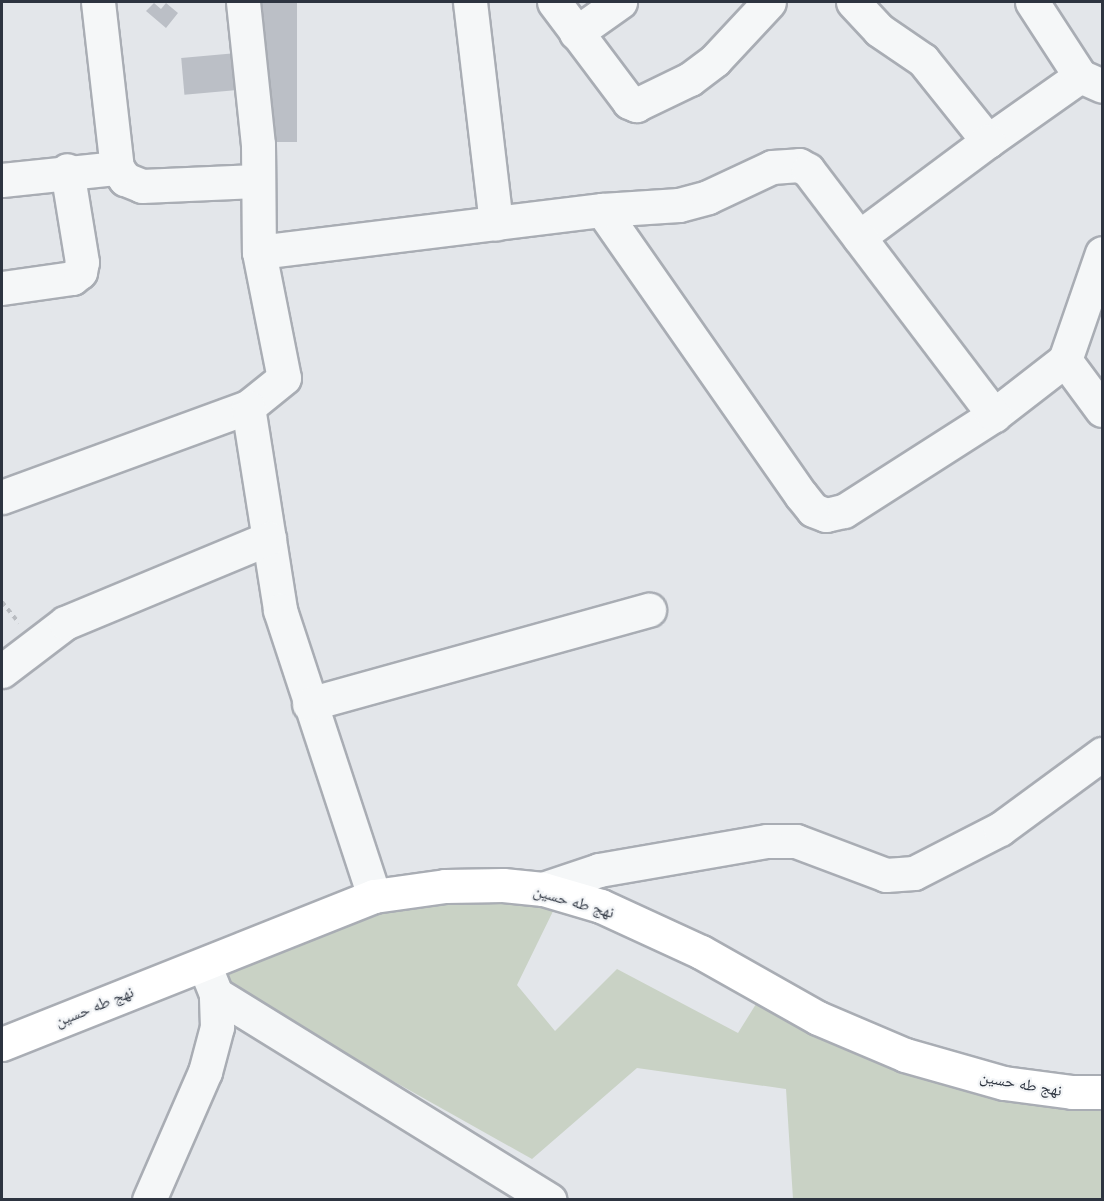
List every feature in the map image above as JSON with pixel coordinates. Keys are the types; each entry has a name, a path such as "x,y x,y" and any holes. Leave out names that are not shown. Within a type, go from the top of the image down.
{"main road":[{"name":"نهج طه حسين","path":"2,1044 203,962 374,896 445,886 543,889 602,906 701,952 818,1018 906,1055 1004,1083 1102,1092"}],"street":[{"path":"98,2 117,168 132,184 142,186 256,181"},
{"path":"2,497 248,407 284,378 259,252 256,181 258,144 243,2"},
{"path":"470,2 496,222"},
{"path":"554,2 629,102 643,105 715,60 769,2"},
{"path":"576,33 620,2"},
{"path":"853,2 879,30 922,60 988,141"},
{"path":"859,237 988,141 1091,81 1032,2"},
{"path":"259,252 602,210 679,205 789,163 808,170 994,415"},
{"path":"2,180 68,170 117,168"},
{"path":"2,288 72,278 80,272 82,262 68,170"},
{"path":"602,210 647,279 813,510 826,515 844,511 994,415 1065,360 1102,253"},
{"path":"1065,360 1102,410"},
{"path":"248,407 280,610 309,704 374,896"},
{"path":"2,671 34,642 65,623 269,538"},
{"path":"309,704 649,610"},
{"path":"543,889 599,870 767,842 796,841 886,875 914,873 1000,829 1102,754"},
{"path":"159,1196 205,1072 217,1028 216,994 203,962"},
{"path":"216,994 550,1200"}],"shaded area":[{"path":"558,901 517,985 555,1031 617,969 738,1033 756,1004 858,1049 1102,1098 1102,1199 793,1199 786,1089 637,1068 532,1159 224,986 221,957 377,902"}],"building":[{"path":"250,2 297,2 297,142 250,142"},
{"path":"154,3 161,9 166,3 178,13 166,28 146,11"},
{"path":"237,53 240,90 184,95 181,58"}]}
